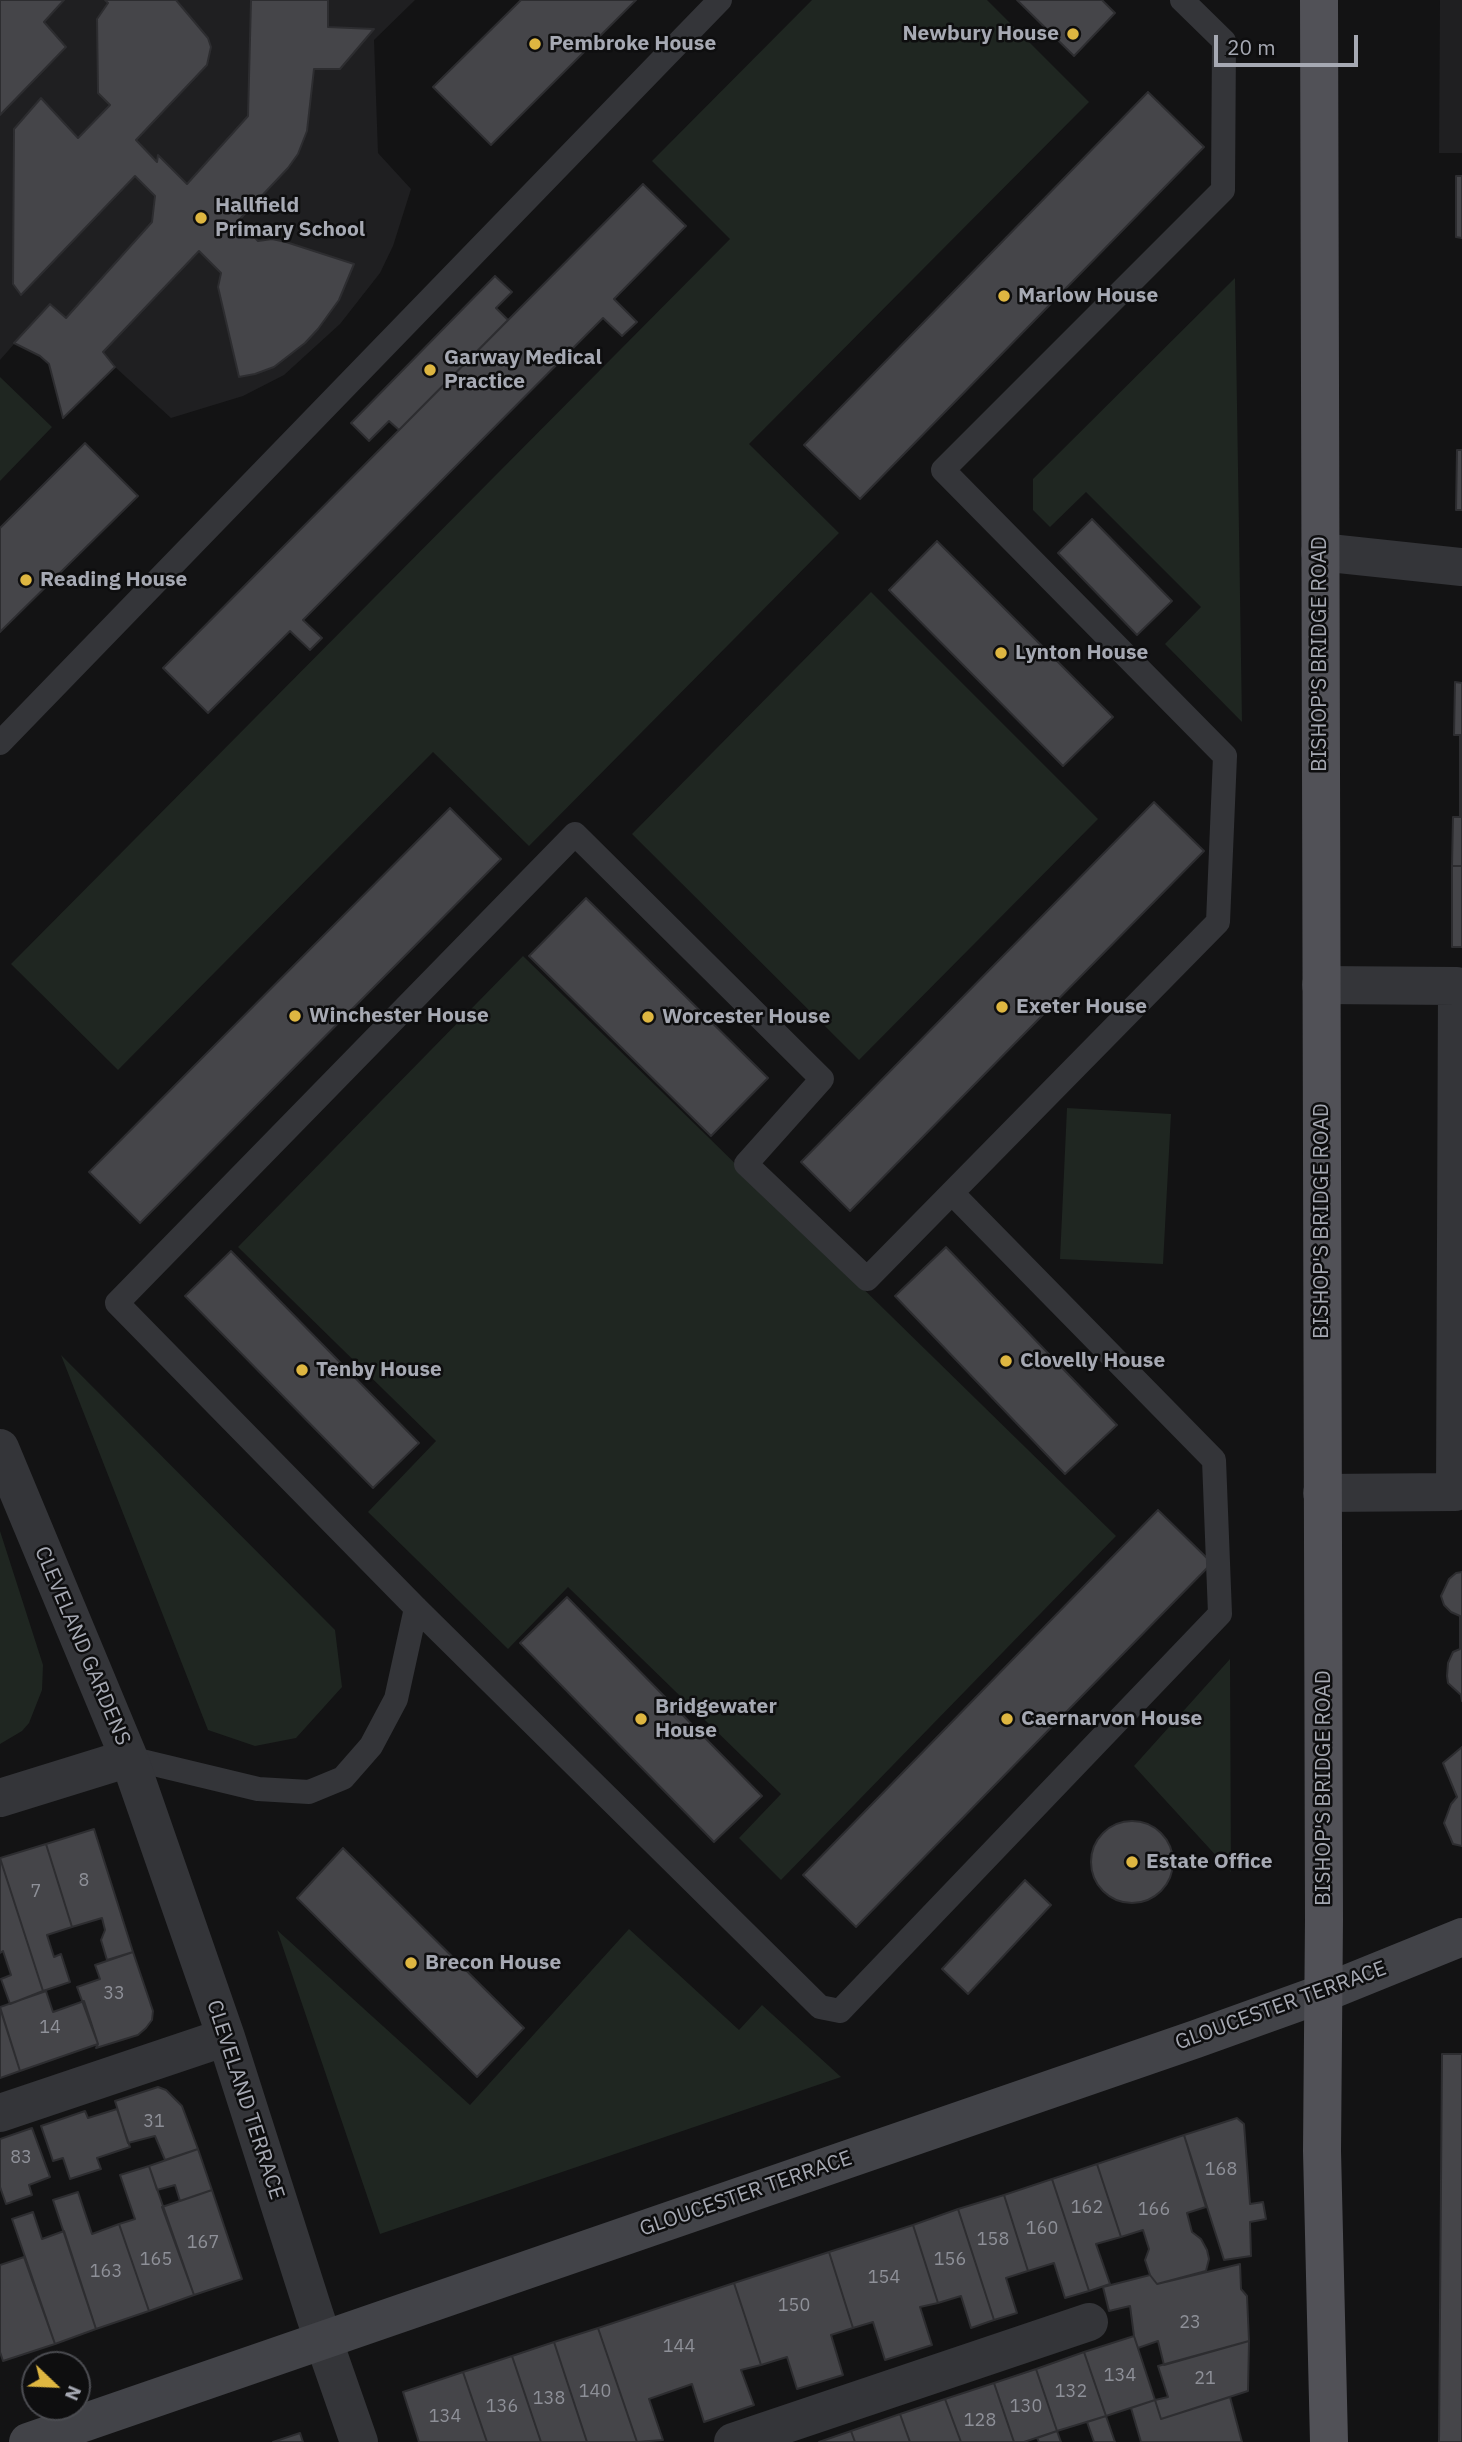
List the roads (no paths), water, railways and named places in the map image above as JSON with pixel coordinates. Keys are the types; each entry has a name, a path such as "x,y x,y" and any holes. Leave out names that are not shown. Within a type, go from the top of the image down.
{"main road":[{"name":"BISHOP'S BRIDGE ROAD","path":"1319,0 1324,1993 1322,2151 1329,2442"}],"street":[{"path":"1320,552 1462,568"},
{"path":"1321,985 1457,985 1455,1492 1322,1493"},
{"name":"CLEVELAND GARDENS","path":"0,1448 129,1758 0,1798"},
{"name":"CLEVELAND TERRACE","path":"129,1758 226,2037 323,2340 359,2442"},
{"name":"GLOUCESTER TERRACE","path":"27,2442 1324,1993 1462,1937"},
{"path":"0,2113 226,2037"},
{"path":"733,2442 1089,2322"}],"lane":[{"path":"0,743 720,0"},
{"path":"952,1193 1214,1460 1220,1614 840,2011 820,2007 416,1608 117,1303 575,834 822,1079 746,1164 867,1279 1218,922 1225,756 943,470 1223,190 1224,41 1182,0"},
{"path":"129,1758 258,1789 309,1792 343,1778 371,1746 396,1699 416,1608"}],"place":[{"name":"Newbury House","path":"1073,34"},
{"name":"Pembroke House","path":"535,44"},
{"name":"Hallfield Primary School","path":"201,218"},
{"name":"Marlow House","path":"1004,296"},
{"name":"Garway Medical Practice","path":"430,370"},
{"name":"Reading House","path":"26,580"},
{"name":"Lynton House","path":"1001,653"},
{"name":"Exeter House","path":"1002,1007"},
{"name":"Winchester House","path":"295,1016"},
{"name":"Worcester House","path":"648,1017"},
{"name":"Clovelly House","path":"1006,1361"},
{"name":"Tenby House","path":"302,1370"},
{"name":"Bridgewater House","path":"641,1719"},
{"name":"Caernarvon House","path":"1007,1719"},
{"name":"Estate Office","path":"1132,1862"},
{"name":"Brecon House","path":"411,1963"}]}
